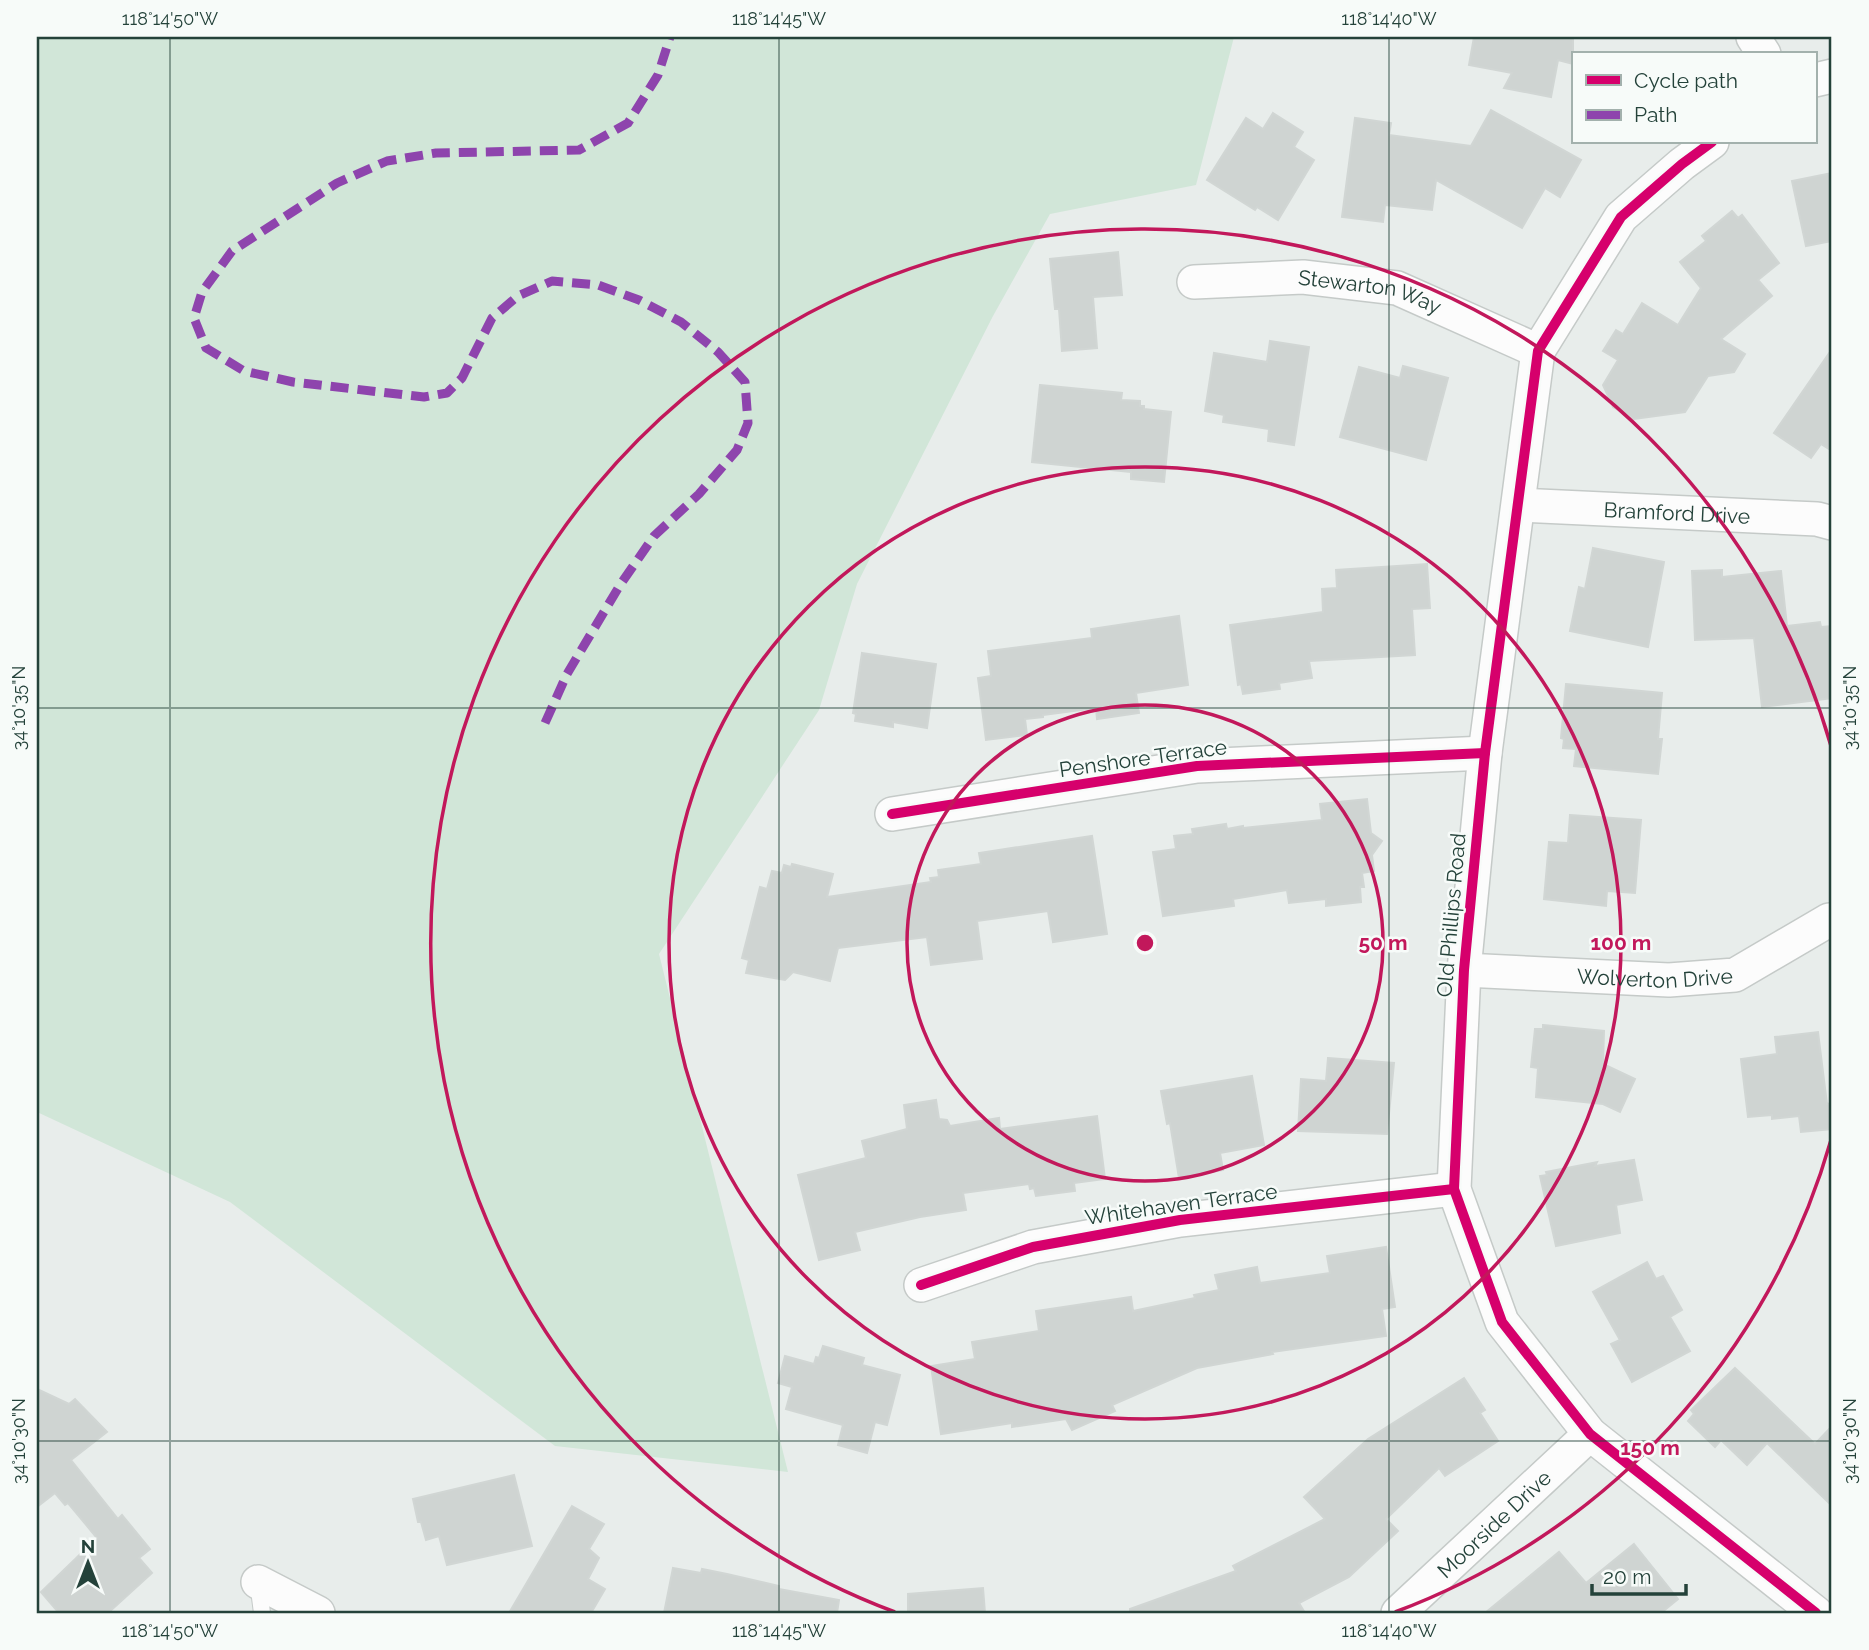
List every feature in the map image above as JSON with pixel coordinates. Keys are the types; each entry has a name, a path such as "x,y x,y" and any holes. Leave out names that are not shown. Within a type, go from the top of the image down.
{"street":[{"path":"1753,37 1763,52"},
{"name":"Old Phillips Road","path":"1709,144 1621,217 1538,351 1485,752 1464,970 1454,1189 1502,1322 1590,1434 1816,1613"},
{"name":"Stewarton Way","path":"1194,282 1303,277 1397,288 1538,351"},
{"name":"Bramford Drive","path":"1519,505 1817,519 1832,523"},
{"name":"Penshore Terrace","path":"892,814 1197,766 1485,752"},
{"name":"Wolverton Drive","path":"1464,970 1669,980 1735,975 1829,920"},
{"name":"Whitehaven Terrace","path":"921,1285 1033,1247 1180,1220 1454,1189"},
{"name":"Moorside Drive","path":"1398,1613 1590,1434"},
{"path":"260,1598 318,1613"}],"green space":[{"path":"37,37 1234,37 1196,185 1050,214 993,316 857,584 819,710 659,954 788,1472 555,1446 230,1202 37,1112"}],"building":[{"path":"1474,37 1573,37 1572,64 1558,60 1551,97 1504,88 1512,73 1469,65"},
{"path":"1491,110 1581,160 1560,197 1545,188 1522,228 1436,180 1432,210 1385,205 1383,222 1342,217 1355,118 1391,123 1389,135 1471,146"},
{"path":"1273,113 1303,132 1294,147 1314,160 1278,220 1257,207 1255,210 1207,180 1246,118 1263,129"},
{"path":"1832,173 1832,241 1806,246 1792,181"},
{"path":"1732,211 1738,218 1742,215 1779,263 1758,280 1772,296 1721,339 1745,354 1734,372 1708,376 1685,412 1634,419 1613,407 1603,385 1618,360 1603,351 1616,330 1623,334 1642,303 1678,325 1701,288 1680,262 1706,241 1702,236"},
{"path":"1118,252 1122,295 1093,297 1097,348 1062,351 1059,309 1055,309 1050,259"},
{"path":"1270,341 1309,347 1294,445 1268,441 1269,429 1223,422 1224,415 1205,411 1214,353 1267,362"},
{"path":"1832,349 1832,451 1821,444 1811,458 1774,433"},
{"path":"1403,366 1448,378 1426,460 1340,437 1359,367 1400,378"},
{"path":"1040,385 1122,393 1121,400 1140,401 1140,406 1144,406 1144,409 1171,412 1164,482 1131,479 1131,472 1032,462"},
{"path":"1593,548 1664,562 1648,647 1570,631 1579,587 1585,589"},
{"path":"1427,564 1430,608 1412,609 1415,655 1309,661 1312,678 1279,683 1280,689 1243,694 1241,684 1238,685 1230,625 1323,612 1322,589 1337,588 1336,570"},
{"path":"1722,570 1722,577 1781,571 1787,626 1820,622 1821,627 1832,626 1832,698 1762,707 1754,638 1695,640 1692,571"},
{"path":"1179,616 1188,685 1136,693 1139,713 1097,719 1096,708 1043,715 1025,719 1027,735 986,740 978,678 991,676 988,651 1092,638 1091,629"},
{"path":"862,653 936,664 927,728 893,722 893,727 855,721 856,714 853,713"},
{"path":"1566,684 1662,693 1658,739 1662,739 1658,774 1574,766 1576,749 1563,748 1564,739 1561,738"},
{"path":"1367,799 1371,833 1382,841 1372,855 1374,871 1362,873 1364,887 1360,887 1361,902 1326,906 1326,899 1289,903 1287,890 1233,899 1234,906 1163,916 1153,852 1176,849 1174,836 1193,834 1192,829 1226,824 1227,829 1322,820 1320,804"},
{"path":"1570,815 1641,820 1635,893 1607,891 1606,906 1544,899 1549,842 1568,843"},
{"path":"1092,836 1107,934 1053,942 1048,911 977,921 982,959 931,965 927,937 838,948 830,981 793,972 785,980 746,973 749,960 742,958 760,887 767,889 772,871 782,873 784,865 791,867 792,864 833,874 827,897 931,882 930,878 939,877 938,870 981,864 979,853"},
{"path":"1543,1025 1604,1031 1603,1064 1635,1079 1620,1112 1603,1104 1536,1097 1538,1068 1531,1067 1535,1029 1543,1029"},
{"path":"1818,1032 1827,1104 1832,1103 1832,1129 1801,1132 1799,1116 1772,1119 1772,1115 1748,1117 1741,1059 1777,1054 1775,1037"},
{"path":"1328,1058 1394,1063 1387,1134 1298,1131 1301,1079 1326,1081"},
{"path":"1252,1076 1264,1145 1220,1153 1223,1170 1179,1178 1170,1123 1167,1124 1161,1091"},
{"path":"936,1100 939,1119 947,1120 950,1126 999,1118 1000,1129 1097,1116 1105,1179 1074,1183 1075,1191 1036,1196 1034,1188 1030,1189 1029,1184 963,1193 966,1210 855,1232 860,1250 819,1260 798,1175 866,1158 862,1141 907,1129 904,1105"},
{"path":"1634,1160 1642,1200 1616,1205 1620,1233 1556,1246 1540,1176 1547,1175 1546,1172 1597,1162 1595,1166"},
{"path":"1386,1247 1395,1307 1382,1309 1386,1336 1272,1352 1273,1354 1197,1368 1112,1405 1115,1411 1072,1430 1066,1419 1012,1427 1012,1423 941,1434 931,1366 975,1359 972,1342 1039,1331 1036,1311 1131,1297 1133,1311 1219,1290 1215,1275 1257,1267 1260,1283 1330,1273 1327,1256"},
{"path":"1647,1262 1656,1279 1663,1276 1682,1310 1670,1317 1690,1351 1632,1382 1611,1344 1620,1340 1593,1292"},
{"path":"823,1346 864,1358 862,1365 900,1375 887,1425 875,1422 867,1453 838,1445 843,1425 786,1409 792,1387 778,1383 785,1356 814,1364"},
{"path":"1735,1368 1815,1444 1832,1426 1832,1506 1767,1443 1747,1465 1721,1440 1715,1447 1688,1421 1694,1414 1691,1410"},
{"path":"1464,1378 1485,1410 1480,1413 1498,1441 1445,1476 1439,1468 1386,1519 1398,1531 1349,1577 1299,1603 1305,1613 1130,1613 1130,1609 1236,1571 1233,1566 1325,1519 1304,1497 1368,1439"},
{"path":"37,1389 69,1404 75,1399 107,1432 71,1460 118,1519 122,1515 150,1549 139,1558 152,1573 108,1613 59,1613 41,1592 97,1538 68,1503 65,1505 55,1493 37,1507"},
{"path":"514,1475 532,1546 447,1565 439,1536 426,1540 421,1522 418,1522 413,1499"},
{"path":"572,1506 604,1524 589,1549 599,1558 588,1579 605,1589 591,1613 509,1613"},
{"path":"1634,1544 1678,1599 1661,1613 1485,1613 1559,1552 1586,1583"},
{"path":"673,1568 701,1573 702,1569 779,1586 779,1589 839,1600 837,1613 664,1613"},
{"path":"983,1588 985,1613 908,1613 908,1594"}],"marked path":[{"path":"545,723 567,674 620,585 654,536 699,494 737,450 748,423 745,382 718,352 681,322 639,300 598,285 552,281 518,296 492,318 462,378 447,393 424,397 293,382 244,371 206,348 194,318 202,292 232,251 337,183 387,161 436,153 579,150 628,123 658,75 670,37"}],"cycle path":[{"path":"1709,144 1621,217 1538,351 1485,753 1464,970 1454,1189 1502,1322 1590,1434 1816,1613"},
{"path":"892,814 1197,766 1485,753"},
{"path":"921,1285 1033,1247 1180,1220 1454,1189"}]}
